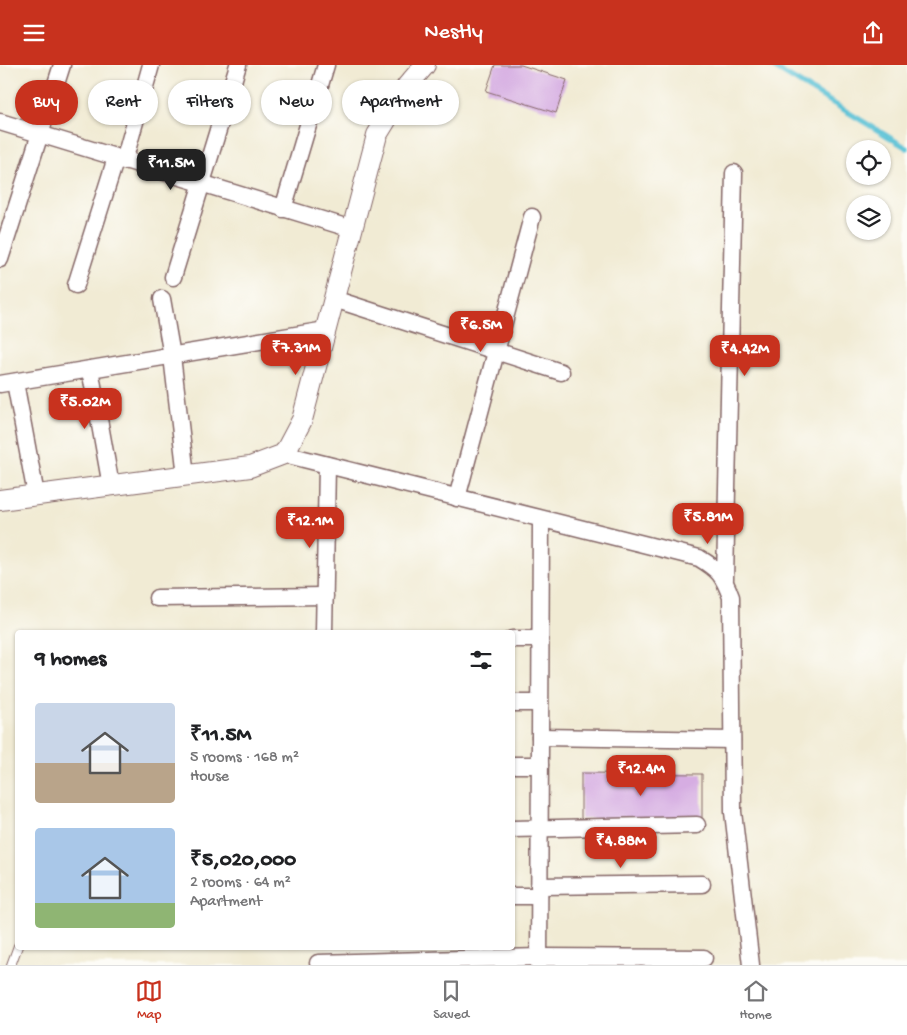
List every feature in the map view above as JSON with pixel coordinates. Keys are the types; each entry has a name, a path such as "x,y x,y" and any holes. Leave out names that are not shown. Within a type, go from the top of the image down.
{"street":[{"path":"0,259 62,65"},
{"path":"76,285 151,65"},
{"path":"172,277 238,65"},
{"path":"283,209 326,65"},
{"path":"284,455 302,420 377,135 407,86 425,65"},
{"path":"0,122 352,229"},
{"path":"734,173 725,579 730,597 733,812 751,965"},
{"path":"457,498 532,217"},
{"path":"162,299 172,355 186,476"},
{"path":"334,299 561,372"},
{"path":"36,495 8,383 326,330"},
{"path":"90,369 111,486"},
{"path":"0,500 250,467 284,455 699,558 712,566 725,579"},
{"path":"324,630 327,465"},
{"path":"539,961 541,519"},
{"path":"157,598 325,596"},
{"path":"515,639 540,639"},
{"path":"515,703 540,703"},
{"path":"540,737 732,741"},
{"path":"515,765 540,765"},
{"path":"515,829 697,825"},
{"path":"515,895 539,891 702,885"},
{"path":"318,958 539,961 704,958"}],"lane":[{"path":"11,965 17,950"}],"building":[{"path":"495,65 521,65 567,80 556,113 486,91"},
{"path":"581,773 702,774 702,820 581,819"}],"waterway":[{"path":"770,65 907,148"}]}
